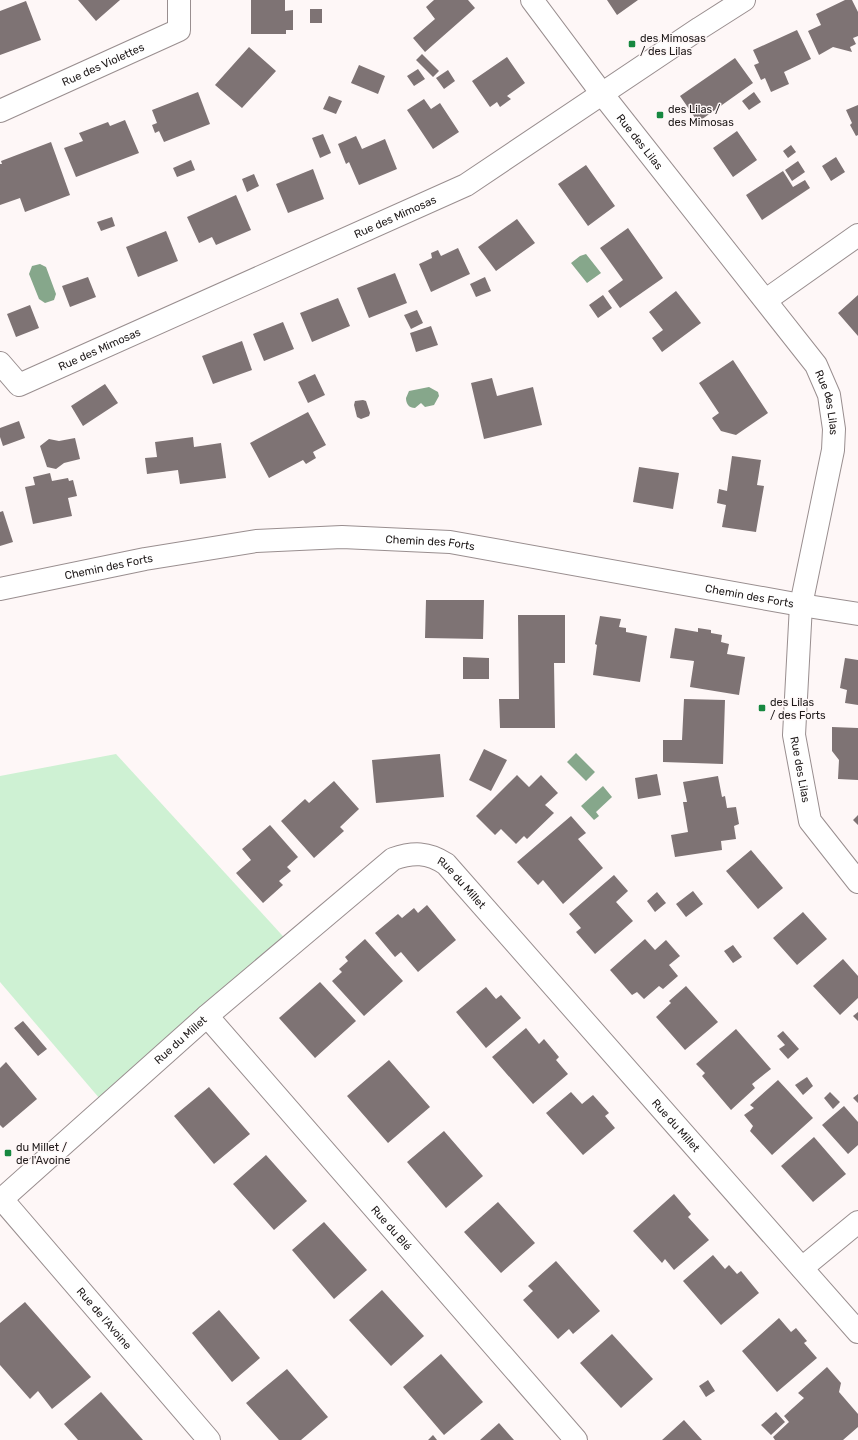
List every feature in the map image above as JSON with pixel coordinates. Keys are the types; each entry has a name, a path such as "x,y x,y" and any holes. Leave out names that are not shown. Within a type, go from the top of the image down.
{"street":[{"name":"Rue des Violettes","path":"0,111 179,30 179,0"},
{"name":"Rue des Lilas","path":"532,0 603,95 816,365 829,395 834,429 833,450 801,605 794,735 810,820 858,882"},
{"name":"Rue des Mimosas","path":"0,363 19,385 466,185 744,0"},
{"path":"766,300 858,234"},
{"name":"Chemin des Forts","path":"0,589 145,559 256,541 342,537 450,542 858,614"},
{"name":"Rue du Millet","path":"1,1198 207,1016 393,859 407,854 426,855 436,858 446,864 858,1332"},
{"name":"Rue du Blé","path":"207,1016 576,1440"},
{"name":"Rue de l'Avoine","path":"1,1198 209,1440"},
{"path":"802,1268 858,1222"}],"shaded area":[{"path":"586,254 601,273 587,283 571,263 580,256"},
{"path":"40,264 46,267 56,294 54,300 45,303 39,299 29,274 32,266"},
{"path":"429,387 438,392 439,396 434,405 425,407 421,403 415,408 408,405 406,398 409,391"},
{"path":"576,753 595,772 586,781 567,762"},
{"path":"116,754 291,945 106,1106 0,982 0,776"},
{"path":"603,786 612,797 596,812 599,816 594,820 581,806"}],"building":[{"path":"78,0 120,0 96,21"},
{"path":"251,0 285,0 285,11 293,10 293,30 286,30 286,34 251,34"},
{"path":"434,0 468,0 475,8 425,52 413,38 435,19 426,7"},
{"path":"607,0 638,0 617,15"},
{"path":"845,0 852,0 858,12 858,36 853,38 856,44 850,47 852,52 833,47 819,55 808,31 821,25 816,14"},
{"path":"26,1 41,40 0,55 0,11"},
{"path":"310,9 322,9 322,23 310,23"},
{"path":"797,30 811,59 784,72 789,84 771,92 765,78 761,80 754,65 759,63 753,50"},
{"path":"249,47 276,71 242,108 215,85"},
{"path":"422,54 439,71 433,77 416,60"},
{"path":"507,57 525,83 507,96 511,99 500,107 497,102 490,107 472,81"},
{"path":"735,58 753,83 698,122 680,96"},
{"path":"359,65 385,76 378,94 351,83"},
{"path":"418,69 425,79 414,86 407,76"},
{"path":"448,70 455,81 444,89 436,78"},
{"path":"198,92 210,124 164,142 159,131 155,133 152,125 157,123 152,110"},
{"path":"754,92 761,102 749,110 742,101"},
{"path":"329,96 342,101 336,114 323,109"},
{"path":"424,99 431,109 440,103 459,132 433,149 407,110"},
{"path":"858,105 858,135 856,136 850,125 852,123 846,110"},
{"path":"125,120 139,153 76,177 64,148 83,141 79,133 108,122 110,126"},
{"path":"737,131 757,160 733,177 713,148"},
{"path":"323,134 331,153 320,158 312,138"},
{"path":"356,136 362,149 385,139 397,169 359,185 349,162 346,164 338,144"},
{"path":"51,142 70,195 25,212 20,198 0,205 1,161"},
{"path":"791,145 796,152 788,158 783,151"},
{"path":"836,157 845,172 831,181 822,166"},
{"path":"191,160 195,170 177,177 173,168"},
{"path":"798,161 805,172 792,181 785,170"},
{"path":"586,165 615,206 588,226 558,184"},
{"path":"313,169 324,199 288,213 276,184"},
{"path":"783,171 793,187 805,180 810,188 762,220 746,195"},
{"path":"254,174 259,186 247,192 242,179"},
{"path":"236,195 251,230 216,245 212,237 199,243 187,217"},
{"path":"112,217 115,226 101,231 97,222"},
{"path":"517,219 535,243 496,271 478,247"},
{"path":"628,228 663,278 620,308 608,291 623,280 600,248"},
{"path":"166,231 178,261 138,277 126,247"},
{"path":"458,248 470,274 431,292 419,264 432,258 431,253 438,250 441,256"},
{"path":"395,273 407,303 369,318 357,288"},
{"path":"88,277 96,297 70,307 62,286"},
{"path":"485,277 491,291 476,297 470,284"},
{"path":"676,291 701,323 662,352 652,338 663,330 649,312"},
{"path":"603,295 612,308 598,318 589,305"},
{"path":"858,295 858,336 838,313"},
{"path":"338,298 350,326 312,342 300,313"},
{"path":"30,305 39,328 16,337 7,314"},
{"path":"417,310 423,323 411,329 404,315"},
{"path":"283,322 294,349 264,361 253,334"},
{"path":"431,326 438,345 416,352 410,333"},
{"path":"242,341 252,370 213,384 202,356"},
{"path":"733,360 768,413 736,435 721,431 712,418 719,413 699,383"},
{"path":"315,374 325,395 308,403 298,382"},
{"path":"492,378 497,396 533,387 542,425 484,439 471,383"},
{"path":"105,384 118,403 83,426 71,406"},
{"path":"355,401 366,401 370,413 369,416 361,419 357,417 354,405"},
{"path":"308,412 326,445 313,452 316,458 306,464 303,460 269,478 250,443"},
{"path":"19,421 25,438 3,446 0,437 0,428"},
{"path":"193,437 194,447 221,443 226,478 180,484 178,470 147,474 145,458 157,457 155,442"},
{"path":"75,438 80,459 64,463 56,469 47,467 40,446 49,439 59,441"},
{"path":"732,456 761,460 757,485 764,486 756,532 722,527 726,505 717,503 719,489 727,491"},
{"path":"639,467 679,473 673,509 633,502"},
{"path":"50,473 52,481 68,478 69,481 73,480 77,496 68,498 72,516 33,524 25,487 35,485 33,477"},
{"path":"3,511 13,542 0,546 0,512"},
{"path":"426,600 484,600 483,639 425,638"},
{"path":"518,615 565,615 565,663 554,663 555,728 500,728 499,699 519,699"},
{"path":"600,616 621,619 619,627 626,628 626,632 647,636 640,682 593,675 597,645 595,644"},
{"path":"675,628 698,632 698,628 711,630 711,633 722,635 721,642 729,644 727,654 745,657 739,695 690,687 694,661 670,658"},
{"path":"463,657 489,658 489,679 463,679"},
{"path":"845,658 858,660 858,705 845,703 847,690 840,688"},
{"path":"684,699 725,700 723,764 663,762 663,740 682,740"},
{"path":"832,727 858,728 858,780 838,779 839,760 832,751"},
{"path":"484,749 507,760 491,791 469,780"},
{"path":"440,754 444,797 376,803 372,760"},
{"path":"657,774 661,795 638,799 635,778"},
{"path":"517,775 529,787 541,775 558,793 545,805 554,813 527,839 524,836 516,844 501,829 495,835 476,816"},
{"path":"718,776 722,797 725,796 727,808 736,807 739,824 734,826 736,839 721,841 722,850 675,857 671,835 688,832 683,802 687,802 683,782"},
{"path":"334,781 359,809 340,827 344,831 314,858 281,821 305,799 309,803"},
{"path":"858,815 858,825 853,820"},
{"path":"571,816 586,833 578,839 603,868 563,904 543,880 538,885 517,862"},
{"path":"270,825 298,857 287,867 291,871 279,881 283,885 263,903 236,873 251,860 242,849"},
{"path":"751,850 783,888 758,909 726,871"},
{"path":"614,875 628,891 616,902 633,921 595,954 576,932 581,928 569,914"},
{"path":"693,891 703,904 686,917 676,904"},
{"path":"657,892 666,903 655,912 647,901"},
{"path":"427,905 456,940 418,972 401,952 395,957 375,933 398,914 402,918 414,908 418,913"},
{"path":"803,912 827,939 797,965 773,938"},
{"path":"365,939 403,981 364,1016 332,981 342,972 339,969 348,961 345,957"},
{"path":"645,939 655,950 666,940 680,956 669,965 678,976 663,989 659,986 644,999 637,992 632,995 610,970"},
{"path":"733,945 742,957 733,963 724,951"},
{"path":"843,959 858,976 858,998 840,1015 813,986"},
{"path":"320,982 356,1021 315,1058 279,1018"},
{"path":"686,986 718,1022 685,1050 656,1017 671,1003 669,1001"},
{"path":"486,987 496,999 501,995 521,1018 486,1048 456,1012"},
{"path":"858,1012 858,1021 853,1016"},
{"path":"23,1021 47,1049 38,1056 14,1028"},
{"path":"526,1028 539,1044 544,1039 559,1057 556,1060 568,1074 533,1104 492,1057"},
{"path":"736,1029 771,1069 752,1084 755,1088 731,1110 702,1076 705,1073 696,1064"},
{"path":"783,1031 799,1049 788,1059 779,1049 785,1045 777,1036"},
{"path":"389,1060 430,1107 388,1143 347,1096"},
{"path":"6,1062 37,1099 3,1128 0,1125 0,1068"},
{"path":"807,1077 813,1086 803,1095 795,1085"},
{"path":"778,1080 813,1118 772,1155 750,1131 753,1126 744,1115 754,1108 750,1105"},
{"path":"209,1087 250,1134 214,1164 174,1116"},
{"path":"571,1092 582,1104 593,1095 609,1113 605,1116 615,1128 583,1155 546,1113"},
{"path":"830,1092 840,1102 833,1109 824,1098"},
{"path":"858,1094 858,1103 853,1098"},
{"path":"844,1106 858,1122 858,1145 848,1154 822,1125"},
{"path":"444,1131 483,1176 446,1208 407,1162"},
{"path":"814,1137 846,1174 813,1202 781,1166"},
{"path":"266,1155 307,1201 274,1230 233,1184"},
{"path":"674,1194 691,1214 688,1217 709,1240 674,1270 665,1259 662,1263 633,1231"},
{"path":"498,1202 535,1243 501,1273 464,1232"},
{"path":"324,1222 367,1270 334,1299 292,1250"},
{"path":"713,1255 725,1269 729,1265 737,1274 741,1271 759,1293 721,1325 683,1281"},
{"path":"556,1261 600,1311 573,1334 569,1329 558,1339 523,1300 533,1291 528,1286"},
{"path":"382,1290 424,1336 391,1366 349,1320"},
{"path":"25,1302 91,1377 52,1409 38,1391 30,1399 0,1365 0,1323"},
{"path":"219,1310 260,1358 232,1382 192,1333"},
{"path":"779,1318 791,1332 796,1328 807,1341 804,1343 817,1358 777,1392 742,1351"},
{"path":"612,1334 653,1379 621,1408 580,1363"},
{"path":"441,1354 483,1402 444,1435 403,1387"},
{"path":"827,1367 841,1383 839,1392 858,1414 858,1427 843,1440 775,1440 773,1437 789,1422 784,1416 804,1398 798,1393"},
{"path":"287,1369 328,1417 301,1440 279,1440 246,1403"},
{"path":"708,1380 715,1391 706,1397 699,1386"},
{"path":"101,1392 143,1440 78,1440 64,1424"},
{"path":"776,1412 785,1422 771,1435 761,1425"},
{"path":"684,1420 702,1440 662,1440"},
{"path":"499,1423 514,1440 480,1440"},
{"path":"433,1435 437,1440 428,1440"}],"place":[{"name":"des Mimosas / des Lilas","path":"632,44"},
{"name":"des Lilas / des Mimosas","path":"660,115"},
{"name":"des Lilas / des Forts","path":"762,708"},
{"name":"du Millet / de l'Avoine","path":"8,1153"}]}
